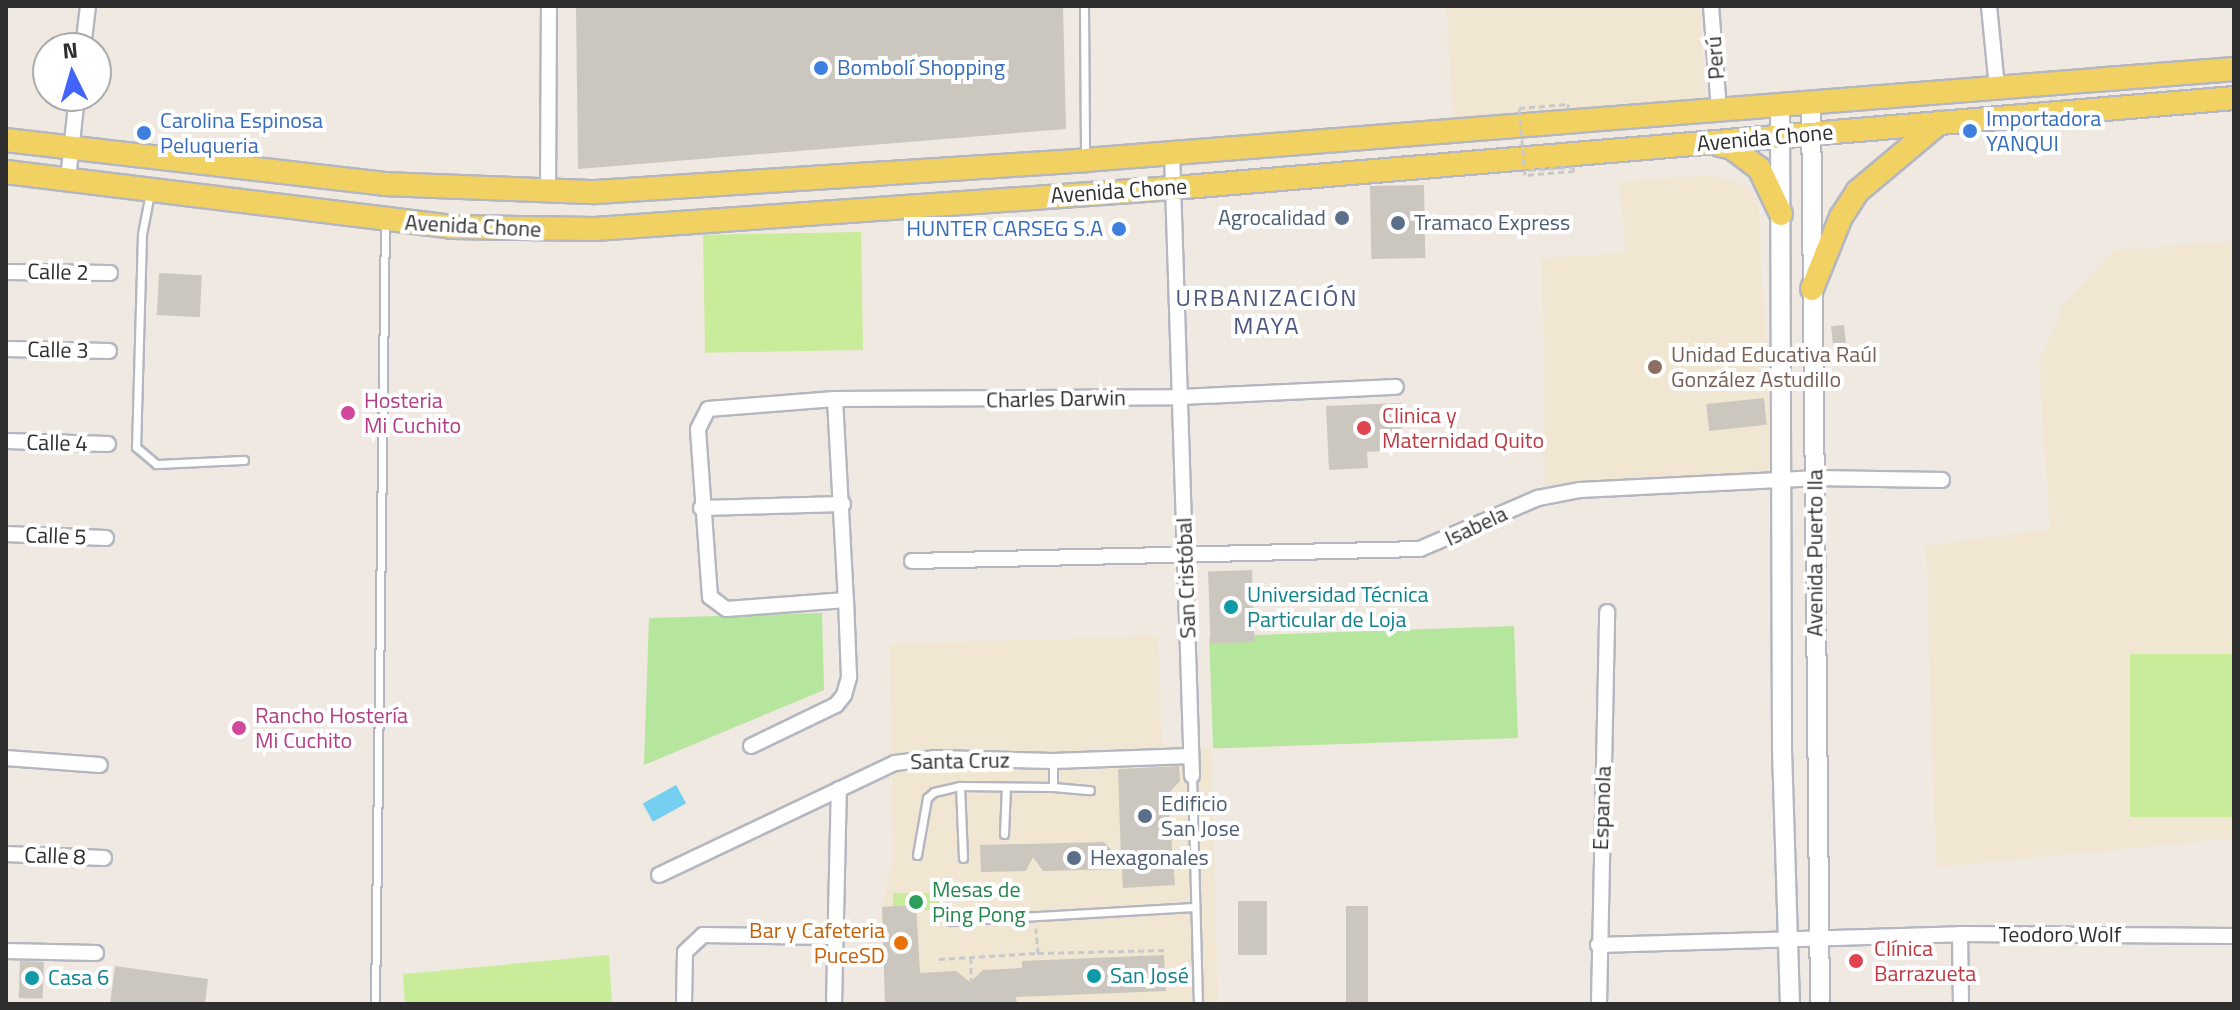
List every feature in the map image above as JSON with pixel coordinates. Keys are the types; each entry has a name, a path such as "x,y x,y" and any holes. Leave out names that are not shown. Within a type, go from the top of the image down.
{"main road":[{"name":"Avenida Chone","path":"6,140 384,184 548,192 698,188 2234,69"},
{"name":"Avenida Chone","path":"6,172 386,221 595,229 1174,188 2234,98"},
{"path":"1812,289 1841,217 1858,191 1939,123"},
{"path":"1707,143 1732,148 1759,168 1781,214"}],"street":[{"path":"85,32 88,6"},
{"path":"548,192 549,6"},
{"name":"Perú","path":"1711,6 1719,110"},
{"path":"1989,6 1997,88"},
{"name":"Avenida Puerto Ila","path":"1811,102 1820,1004"},
{"name":"Avenida Puerto Ila","path":"1780,105 1781,479 1790,1004"},
{"path":"68,179 75,112"},
{"name":"San Cristóbal","path":"1172,153 1192,776"},
{"name":"Calle 2","path":"6,272 110,273"},
{"name":"Calle 3","path":"6,349 109,351"},
{"name":"Charles Darwin","path":"701,508 698,429 702,417 716,405 835,399 1181,397 1396,387"},
{"path":"751,746 836,705 844,695 849,677 843,504 835,399"},
{"name":"Calle 4","path":"6,441 108,444"},
{"name":"Isabela","path":"912,561 1420,549 1538,498 1580,490 1814,478 1942,480"},
{"path":"843,504 701,508 707,587 717,604 726,609 846,600"},
{"name":"Calle 5","path":"6,534 106,538"},
{"name":"Espanola","path":"1599,1004 1607,612"},
{"name":"Santa Cruz","path":"659,875 895,763 934,758 1053,761 1191,756"},
{"path":"6,758 100,765"},
{"path":"834,1004 839,789"},
{"name":"Calle 8","path":"6,854 104,858"},
{"path":"1960,934 1961,1004"},
{"name":"Teodoro Wolf","path":"1598,945 1960,934 2234,936"},
{"path":"684,1004 685,952 703,935 834,937"},
{"path":"6,951 96,953"}],"lane":[{"path":"1084,6 1085,160"},
{"path":"150,191 142,234 136,447 156,464 244,460"},
{"path":"375,1004 386,221"},
{"path":"1053,761 1053,787"},
{"name":"San Cristóbal","path":"1192,776 1198,1004"},
{"path":"960,786 963,858"},
{"path":"1004,834 1006,787"},
{"path":"917,855 927,798 943,788 1053,787 1090,790"},
{"path":"951,921 1195,907"}],"path":[{"path":"1529,170 1573,167 1574,171 1525,175 1519,108 1568,104 1568,109"},
{"path":"1035,917 1038,953"},
{"path":"939,959 1168,950"},
{"path":"971,957 971,1004"}],"shaded area":[{"path":"1446,6 1699,6 1706,105 1454,124"},
{"name":"Unidad Educativa Raúl González Astudillo","path":"1710,175 1745,185 1758,201 1772,476 1545,490 1542,258 1626,253 1619,182"},
{"path":"2234,241 2234,838 1936,867 1926,546 2050,529 2039,362 2063,305 2114,250"},
{"path":"1158,636 1162,746 1211,747 1218,1004 885,1004 882,907 893,861 890,644"}],"green space":[{"path":"861,232 863,350 705,353 703,235"},
{"path":"822,613 824,690 644,765 649,618"},
{"path":"1514,626 1518,738 1213,749 1209,637"},
{"path":"2130,654 2234,654 2234,817 2130,817"},
{"name":"Mesas de Ping Pong","path":"893,893 940,893 940,910 893,910"},
{"path":"609,955 612,1004 405,1004 403,974"}],"water":[{"path":"676,785 686,803 653,822 643,803"}],"building":[{"name":"Bombolí Shopping","path":"576,6 1063,6 1066,129 578,169"},
{"name":"Tramaco Express","path":"1424,185 1425,258 1371,259 1370,186"},
{"path":"159,273 202,275 200,317 157,315"},
{"path":"1844,325 1846,344 1833,345 1831,326"},
{"path":"1764,398 1767,425 1709,431 1706,404"},
{"name":"Clinica y Maternidad Quito","path":"1401,403 1403,450 1367,452 1368,468 1329,470 1326,406"},
{"name":"Universidad Técnica Particular de Loja","path":"1252,570 1255,642 1211,643 1208,572"},
{"path":"1179,766 1180,781 1168,794 1175,885 1123,888 1122,869 1043,871 1033,857 1026,871 981,872 980,845 1104,842 1121,860 1118,769"},
{"path":"1238,901 1267,901 1267,955 1238,955"},
{"path":"916,905 920,973 956,971 970,982 983,970 1022,968 1022,961 1164,955 1166,991 1016,997 1017,1004 885,1004 882,907"},
{"path":"1346,906 1368,906 1368,1004 1346,1004"},
{"name":"Casa 6","path":"20,961 44,962 43,999 19,998"},
{"path":"115,966 208,979 205,1004 110,1004"}],"place":[{"name":"Bombolí Shopping","path":"821,68"},
{"name":"Importadora YANQUI","path":"1970,131"},
{"name":"Carolina Espinosa Peluqueria","path":"144,133"},
{"name":"Agrocalidad","path":"1342,218"},
{"name":"Tramaco Express","path":"1398,223"},
{"name":"HUNTER CARSEG S.A","path":"1119,229"},
{"name":"Unidad Educativa Raúl González Astudillo","path":"1655,367"},
{"name":"Hosteria Mi Cuchito","path":"348,413"},
{"name":"Clinica y Maternidad Quito","path":"1364,428"},
{"name":"Universidad Técnica Particular de Loja","path":"1231,607"},
{"name":"Rancho Hostería Mi Cuchito","path":"239,728"},
{"name":"Edificio San Jose","path":"1145,816"},
{"name":"Hexagonales","path":"1074,858"},
{"name":"Mesas de Ping Pong","path":"916,902"},
{"name":"Bar y Cafeteria PuceSD","path":"901,943"},
{"name":"Clínica Barrazueta","path":"1856,961"},
{"name":"San José","path":"1094,976"},
{"name":"Casa 6","path":"32,978"}],"district":[{"name":"URBANIZACIÓN MAYA","path":"1267,312"}]}
